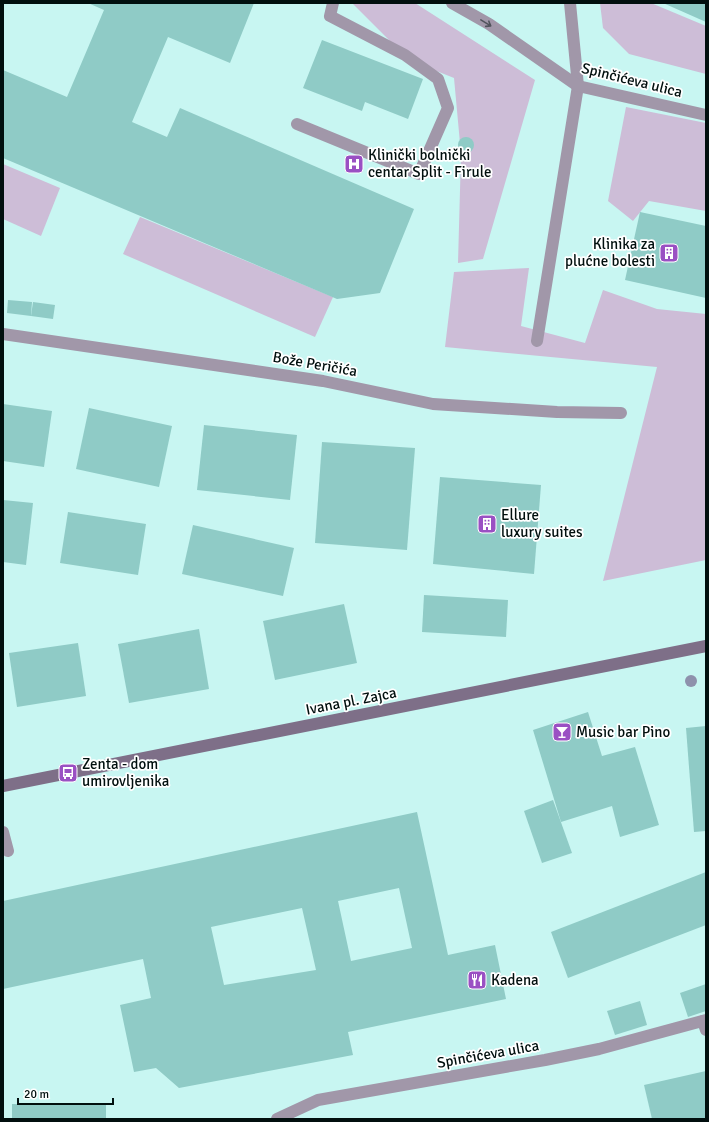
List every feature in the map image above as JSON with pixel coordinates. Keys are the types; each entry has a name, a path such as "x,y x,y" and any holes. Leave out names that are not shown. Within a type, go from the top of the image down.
{"street":[{"path":"297,124 419,174 448,108 438,79 405,54 330,16 333,3"},
{"name":"Spinčićeva ulica","path":"452,3 489,24 578,86 706,115"},
{"path":"537,341 578,86 570,3"},
{"name":"Bože Peričića","path":"3,334 323,381 433,404 557,412 622,413"},
{"name":"Ivana pl. Zajca","path":"3,786 706,646"},
{"path":"3,832 8,851"},
{"name":"Spinčićeva ulica","path":"277,1119 318,1100 545,1060 705,1024"}],"shaded area":[{"path":"352,3 415,3 535,80 483,259 458,263 461,154 454,78 409,60"},
{"path":"600,3 651,3 706,26 706,74 629,54 603,28"},
{"path":"626,107 706,123 706,211 649,201 633,221 608,201"},
{"path":"3,164 60,188 41,236 3,219"},
{"path":"140,217 333,297 315,337 123,254"},
{"path":"529,268 521,326 585,343 603,290 657,309 706,314 706,560 603,581 657,367 445,347 454,272"}],"building":[{"path":"88,3 254,3 230,63 168,37 132,122 167,137 180,108 414,209 380,293 337,299 3,158 3,70 67,97 104,10"},
{"path":"663,3 706,3 706,22"},
{"path":"322,40 423,79 408,119 365,102 362,111 303,88"},
{"path":"466,137 473,142 474,145 469,152 466,153 459,148 458,145 463,138"},
{"name":"Klinika za plućne bolesti","path":"640,212 706,226 706,298 625,280"},
{"path":"8,300 32,302 31,316 7,313"},
{"path":"33,302 55,305 53,319 31,316"},
{"path":"3,404 52,411 44,467 3,461"},
{"path":"89,408 172,426 159,487 76,469"},
{"path":"204,425 297,435 290,500 197,490"},
{"path":"322,442 415,448 407,550 315,543"},
{"name":"Ellure luxury suites","path":"440,477 541,485 534,574 433,564"},
{"path":"3,500 33,503 26,565 3,562"},
{"path":"68,512 146,524 138,575 60,563"},
{"path":"193,525 294,548 283,596 182,574"},
{"path":"424,595 508,600 506,637 422,632"},
{"path":"344,604 357,663 275,680 263,621"},
{"path":"199,629 209,689 129,703 118,644"},
{"path":"78,643 86,696 17,707 9,653"},
{"path":"588,712 602,756 635,747 659,825 620,837 612,806 561,822 533,730"},
{"path":"706,726 706,831 694,832 686,728"},
{"path":"553,800 572,853 542,863 524,811"},
{"path":"417,812 448,955 495,945 506,999 348,1032 353,1055 179,1088 156,1068 134,1072 120,1005 151,998 143,959 3,989 3,901","holes":["399,888 412,948 351,961 338,901","302,908 316,970 224,985 211,927"]},
{"path":"706,872 706,925 568,978 551,932"},
{"path":"706,984 706,1011 688,1017 680,993"},
{"path":"640,1001 647,1025 615,1035 607,1011"},
{"path":"706,1071 706,1119 652,1119 644,1085"},
{"path":"12,1104 106,1104 106,1119 12,1119"}],"place":[{"name":"Klinički bolnički centar Split - Firule","path":"354,164"},
{"name":"Klinika za plućne bolesti","path":"669,253"},
{"name":"Ellure luxury suites","path":"487,524"},
{"name":"Music bar Pino","path":"562,732"},
{"name":"Zenta - dom umirovljenika","path":"68,773"},
{"name":"Kadena","path":"477,980"}]}
